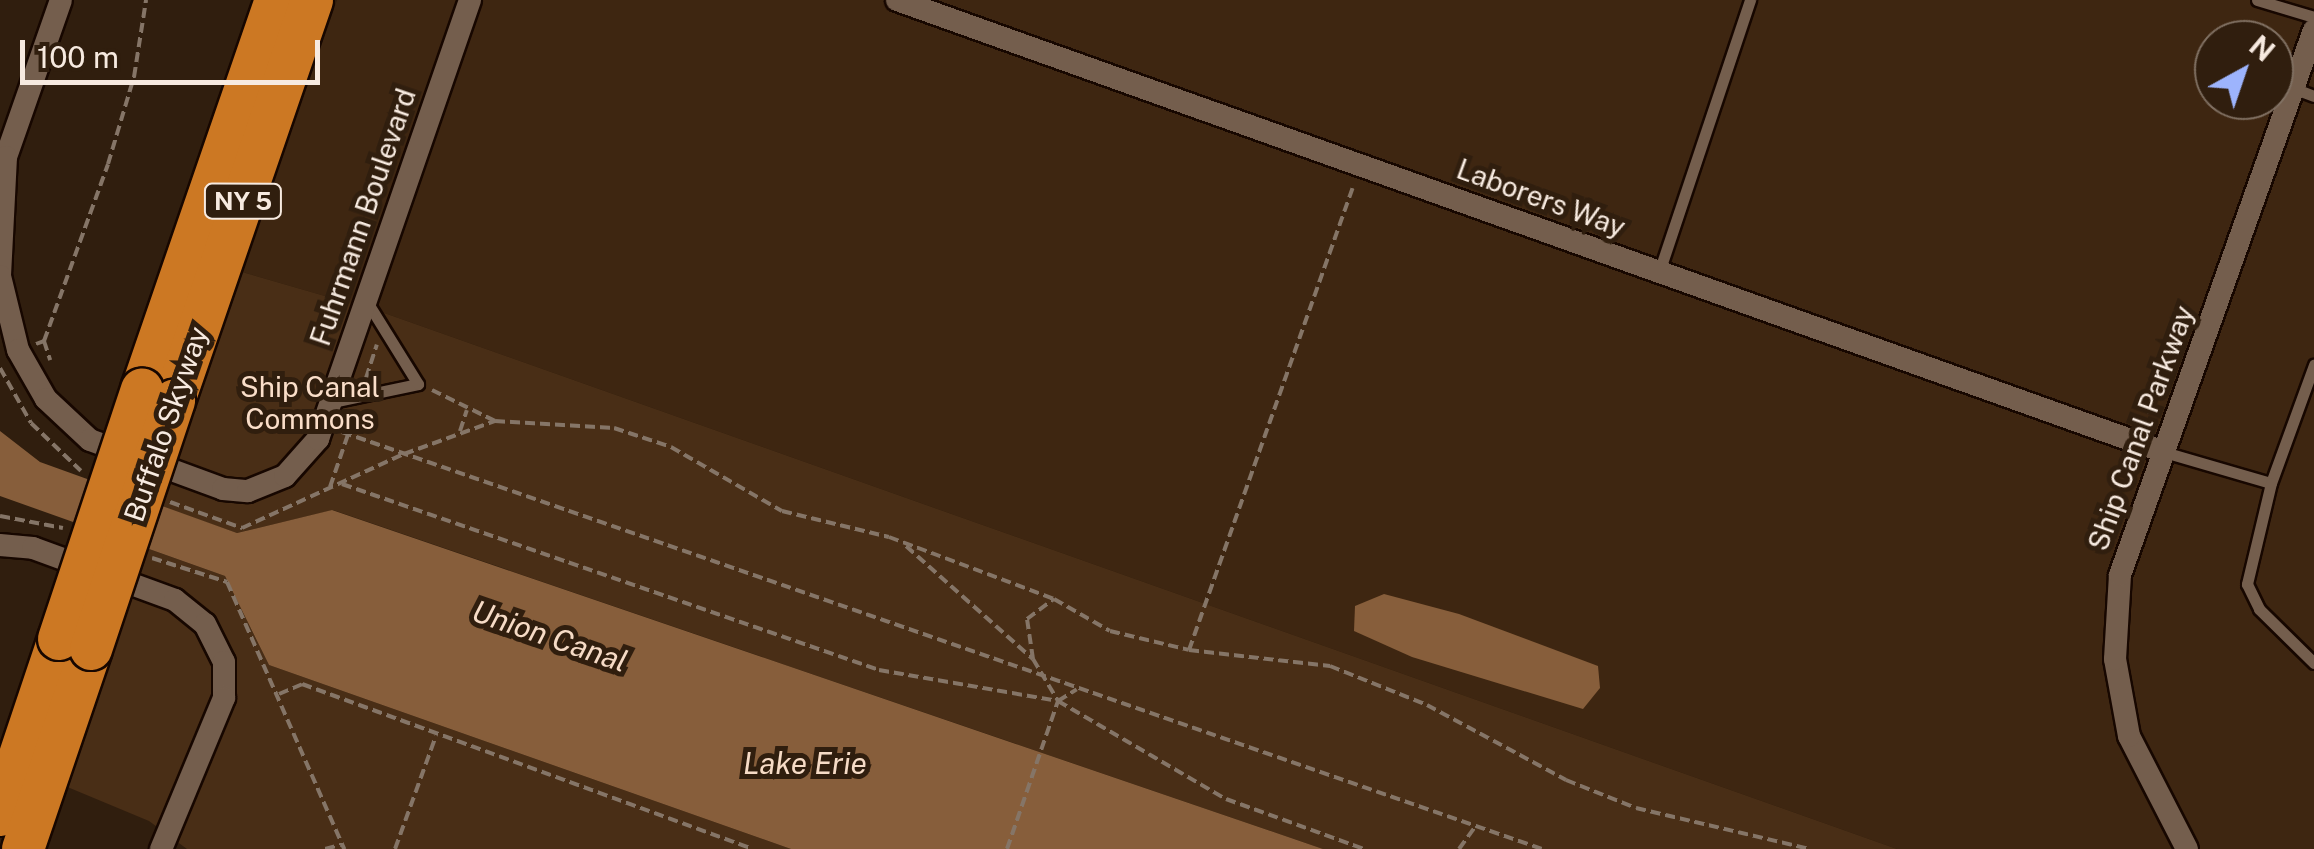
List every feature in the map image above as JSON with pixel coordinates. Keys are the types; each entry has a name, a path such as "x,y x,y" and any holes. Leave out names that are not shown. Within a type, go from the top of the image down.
{"highway":[{"name":"Buffalo Skyway","path":"23,849 75,644 158,395 276,0"},
{"name":"Buffalo Skyway","path":"158,395 312,0"},
{"name":"Buffalo Skyway","path":"0,815 75,644"}],"street":[{"name":"Fuhrmann Boulevard","path":"61,0 6,157 0,276 18,350 46,399 90,440 223,490 248,491 300,465 331,402 470,0"},
{"name":"Laborers Way","path":"897,0 2164,452"},
{"name":"Ship Canal Parkway","path":"2186,849 2129,736 2115,658 2120,575 2304,92 2314,30"},
{"path":"0,545 33,548 176,600 205,624 224,662 224,698 161,849"}],"lane":[{"path":"1659,272 1750,0"},
{"path":"2257,0 2314,17"},
{"path":"331,402 418,384 366,300"},
{"path":"2314,364 2272,484 2247,584 2259,609 2314,664"},
{"path":"2164,452 2272,484"}],"path":[{"path":"52,369 44,341 129,94 146,0"},
{"path":"1189,650 1353,188"},
{"path":"34,344 44,341"},
{"path":"0,368 31,423 74,469"},
{"path":"428,388 495,421 614,428 671,447 782,511 901,542 1054,600 1110,631 1189,650 1330,666 1427,705 1566,780 1636,808 1810,849"},
{"path":"2144,405 2151,416"},
{"path":"460,431 467,410"},
{"path":"495,421 404,454 342,484 879,670 1058,701 1226,799 1364,849"},
{"path":"348,434 1542,849"},
{"path":"901,542 1032,659 1058,701"},
{"path":"227,582 279,694 342,847 325,849"},
{"path":"1032,659 1027,620 1054,600"},
{"path":"279,694 302,684 752,849"},
{"path":"1007,849 1058,701 1077,689"},
{"path":"395,849 436,735"},
{"path":"1460,849 1475,827"},
{"path":"1775,840 1776,849"}],"shaded area":[{"path":"337,0 2314,0 2314,849 1897,849 387,314 242,272"}],"green space":[{"name":"Ship Canal Commons","path":"242,272 387,314 1897,849 1323,849 333,510 237,533 162,507"},
{"path":"146,548 225,576 269,665 791,849 187,849 149,821 65,786"}],"water":[{"name":"Lake Erie","path":"0,431 40,462 237,533 332,510 1323,849 791,849 269,665 225,576 0,496"},
{"path":"1384,594 1459,614 1598,666 1600,688 1583,709 1412,657 1354,631 1355,606"}],"water label":[{"name":"Union Canal","path":"550,636"}]}
